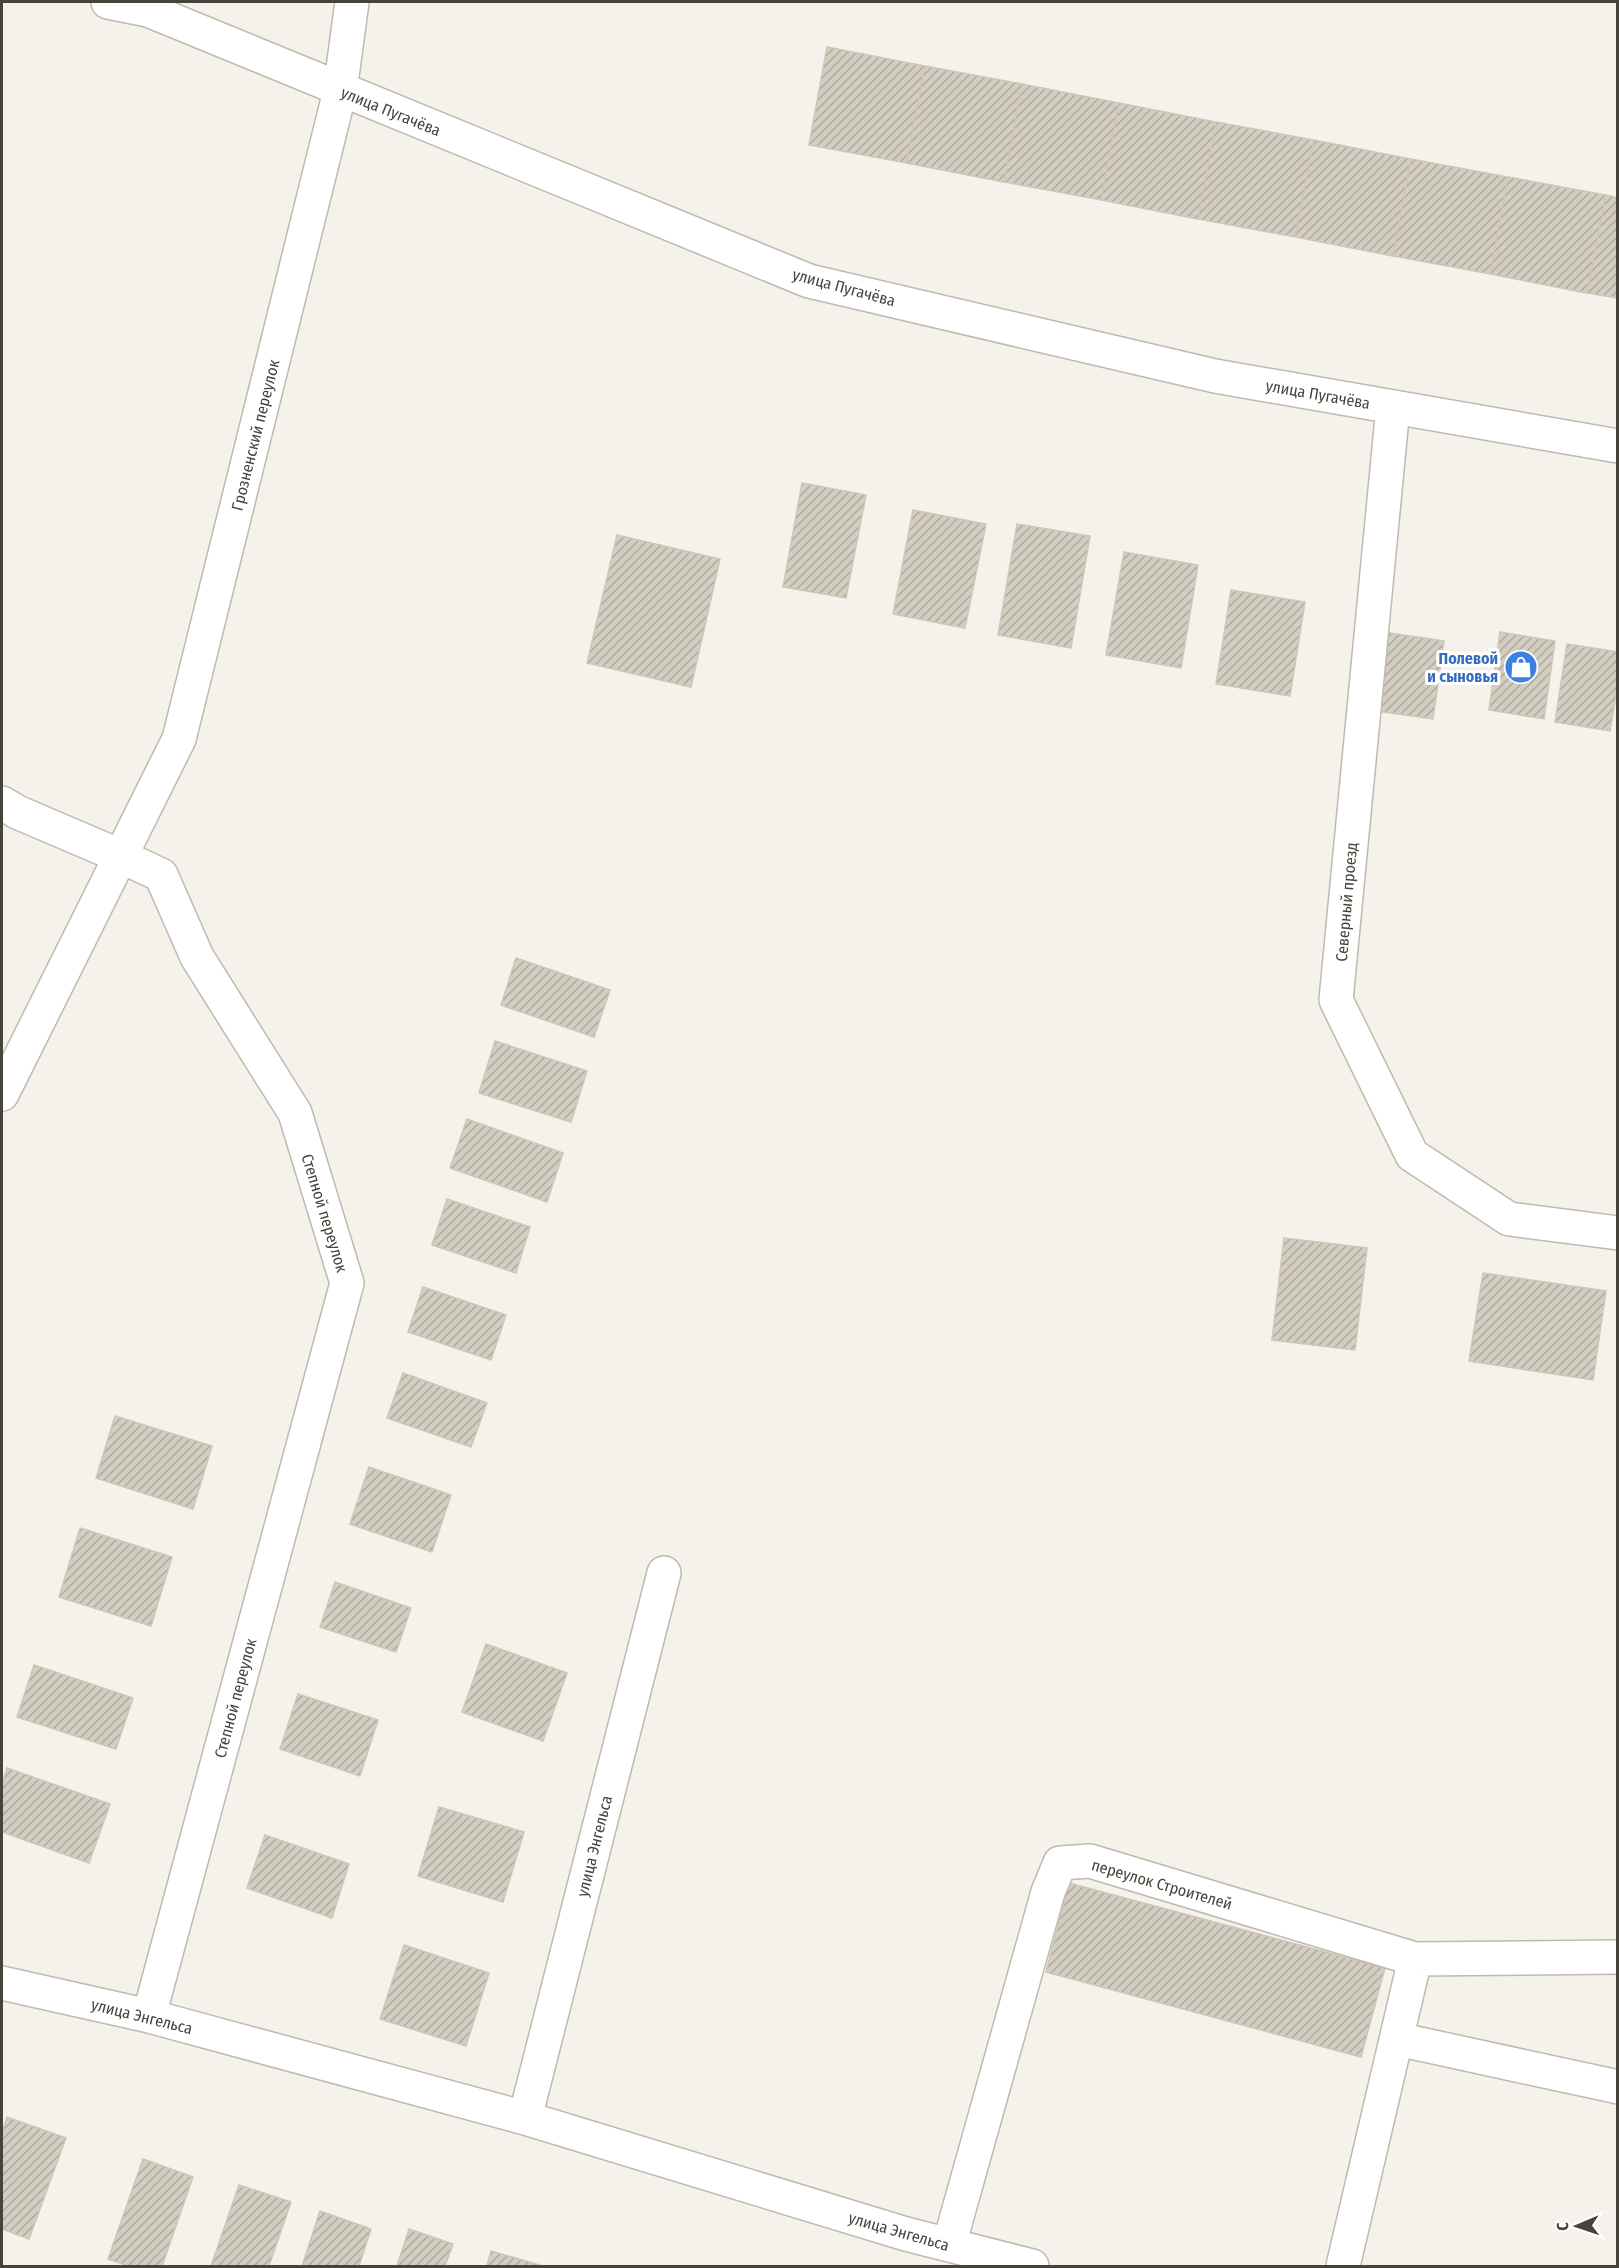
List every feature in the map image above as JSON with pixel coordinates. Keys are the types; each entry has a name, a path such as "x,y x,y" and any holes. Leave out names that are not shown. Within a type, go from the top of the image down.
{"street":[{"name":"улица Пугачёва","path":"108,2 148,10 340,91 809,281 1215,376 1617,446"},
{"name":"Грозненский переулок","path":"120,856 179,739 340,91 352,2"},
{"name":"Северный проезд","path":"1393,407 1336,1000 1412,1155 1509,1219 1617,1233"},
{"name":"Степной переулок","path":"2,802 17,812 161,875 197,957 295,1113 347,1283 149,2016"},
{"path":"2,1094 120,856"},
{"name":"улица Энгельса","path":"525,2118 664,1573"},
{"name":"переулок Строителей","path":"949,2245 1048,1892 1060,1863 1090,1861 1415,1959 1617,1957"},
{"path":"1343,2266 1415,1959"},
{"name":"улица Энгельса","path":"2,1983 149,2016 525,2118 906,2234 1032,2266"},
{"path":"1397,2039 1617,2087"}],"building":[{"path":"827,47 925,66 906,163 809,145"},
{"path":"925,66 1022,84 1004,182 906,163"},
{"path":"1022,84 1119,103 1101,200 1004,182"},
{"path":"1119,103 1216,122 1198,219 1101,200"},
{"path":"1216,122 1314,140 1295,237 1198,219"},
{"path":"1314,140 1411,159 1393,256 1295,237"},
{"path":"1411,159 1508,177 1490,274 1393,256"},
{"path":"1508,177 1606,195 1587,293 1490,274"},
{"path":"1606,195 1618,198 1618,298 1587,293"},
{"path":"802,483 866,495 846,598 783,587"},
{"path":"913,510 986,524 965,628 893,614"},
{"path":"1017,524 1090,536 1071,648 998,635"},
{"path":"617,535 720,559 691,687 587,663"},
{"path":"1124,552 1198,565 1181,668 1106,655"},
{"path":"1231,590 1305,602 1290,696 1216,684"},
{"path":"1500,632 1555,641 1544,719 1489,710"},
{"path":"1389,633 1444,641 1433,719 1377,711"},
{"path":"1567,644 1618,652 1618,683 1610,731 1555,722"},
{"path":"516,958 610,990 594,1037 501,1005"},
{"path":"495,1041 587,1071 571,1122 479,1093"},
{"path":"467,1119 563,1153 547,1202 450,1168"},
{"path":"447,1199 530,1227 516,1273 432,1245"},
{"path":"1284,1238 1367,1248 1355,1350 1272,1340"},
{"path":"1483,1273 1606,1291 1593,1380 1469,1361"},
{"path":"423,1287 506,1315 491,1360 408,1332"},
{"path":"403,1373 487,1403 471,1447 387,1418"},
{"path":"115,1416 212,1446 193,1509 96,1478"},
{"path":"369,1467 451,1495 432,1552 350,1524"},
{"path":"80,1528 172,1557 151,1626 59,1597"},
{"path":"335,1582 411,1608 396,1652 320,1627"},
{"path":"486,1644 567,1673 543,1741 462,1712"},
{"path":"34,1665 133,1698 116,1749 17,1717"},
{"path":"298,1694 378,1720 360,1776 280,1749"},
{"path":"7,1768 110,1804 89,1863 2,1832 2,1784"},
{"path":"439,1807 524,1832 503,1902 418,1876"},
{"path":"265,1835 349,1864 332,1918 247,1888"},
{"path":"1069,1883 1385,1968 1361,2057 1046,1972"},
{"path":"404,1945 489,1973 466,2046 380,2019"},
{"path":"7,2117 66,2138 29,2239 2,2229 2,2133"},
{"path":"143,2159 193,2177 162,2266 128,2266 108,2259"},
{"path":"239,2185 291,2202 269,2266 211,2266"},
{"path":"320,2211 371,2229 359,2266 302,2266"},
{"path":"409,2229 453,2244 445,2266 397,2266"},
{"path":"491,2251 543,2266 487,2266"}],"place":[{"name":"Полевой и сыновья","path":"1521,667"}]}
